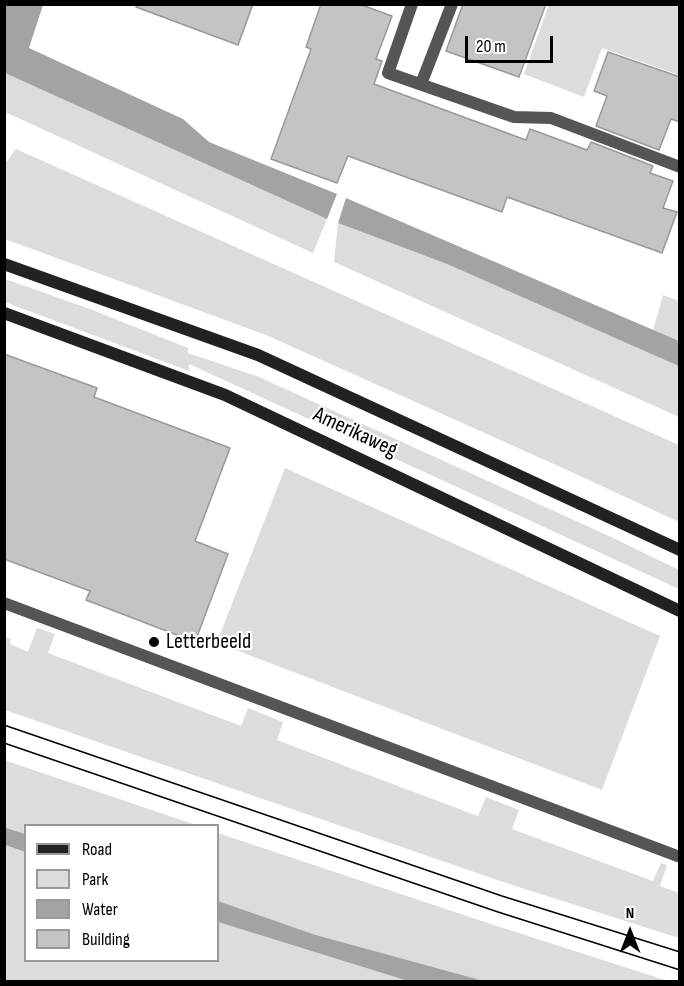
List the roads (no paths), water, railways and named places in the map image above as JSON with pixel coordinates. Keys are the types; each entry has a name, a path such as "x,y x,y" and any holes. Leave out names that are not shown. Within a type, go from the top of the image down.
{"main road":[{"name":"Amerikaweg","path":"4,264 258,356 680,550"},
{"name":"Amerikaweg","path":"4,313 225,395 680,611"}],"street":[{"path":"412,4 388,73 514,117 551,118 680,167"},
{"path":"421,84 452,4"},
{"path":"4,603 680,857"}],"water":[{"path":"5,4 43,5 29,48 183,119 209,142 337,194 327,219 5,73"},
{"path":"346,198 679,341 679,366 447,264 338,223"},
{"path":"4,827 24,834 24,852 5,845"},
{"path":"219,901 316,935 484,981 408,981 219,922"}],"tram line":[{"path":"4,725 502,896 680,952"},
{"path":"4,743 498,912 680,970"}],"place":[{"name":"Letterbeeld","path":"154,642"}]}
